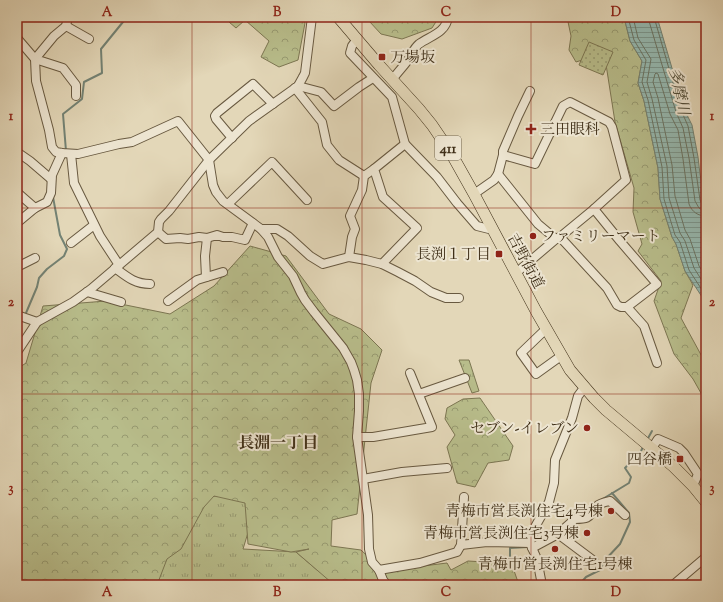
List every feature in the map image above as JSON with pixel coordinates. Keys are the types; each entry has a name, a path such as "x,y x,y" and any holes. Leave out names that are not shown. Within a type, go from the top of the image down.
{"highway":[{"name":"吉野街道","path":"338,17 419,109 451,153 546,329 570,370 584,388 606,410 674,467 693,486 706,502"}],"street":[{"path":"68,17 66,26 54,36 35,58 36,80 49,130 52,148 56,152 78,154 132,142 178,121 209,160 216,192 223,201 261,229 268,237 278,258 293,276 300,293 343,348 351,362 357,380 359,394 357,437 368,515 372,562 379,570 387,585"},
{"path":"17,352 37,322 73,302 87,292 158,232 159,222 161,219 209,160 249,121 296,87 304,77 312,17"},
{"path":"392,80 408,60 415,47 443,29 448,17"},
{"path":"66,26 89,39"},
{"path":"17,38 35,58 63,68 76,84 76,96"},
{"path":"357,39 352,46 350,53 392,97 405,144 437,177 477,226 493,230"},
{"path":"296,87 320,92 334,106 373,78"},
{"path":"232,138 216,119 215,116 217,113 253,84 273,104"},
{"path":"296,87 322,122 327,145 339,160 364,176"},
{"path":"474,194 494,180 498,174 503,151 530,91"},
{"path":"503,155 535,164 563,106 570,102 609,122 612,127 626,180 594,209 516,273"},
{"path":"349,257 352,237 355,229 350,216 362,190 364,176 405,144"},
{"path":"17,152 51,179"},
{"path":"17,223 34,208 47,202 51,193 52,175 68,153"},
{"path":"68,153 74,183 94,225 117,267 132,281 142,284 150,284"},
{"path":"228,204 272,162 307,200"},
{"path":"374,169 383,196 417,228 382,264"},
{"path":"498,174 538,224 558,238 607,288 621,308 627,307 657,284 594,209"},
{"path":"17,196 20,194 34,208"},
{"path":"158,232 166,240 180,238 188,239 199,236 207,238 217,235 245,240 253,223"},
{"path":"70,243 94,225"},
{"path":"261,229 277,229 288,236 310,256 323,264 349,257 382,264 415,281 431,292 446,298 459,298"},
{"path":"206,277 205,256 207,238"},
{"path":"17,267 35,258"},
{"path":"168,301 197,280 223,272"},
{"path":"87,292 121,302"},
{"path":"627,307 644,326 657,363"},
{"path":"17,315 37,322"},
{"path":"546,329 521,354 536,374 561,356"},
{"path":"357,437 373,438 432,427 410,373"},
{"path":"419,394 465,378"},
{"path":"542,585 537,559 531,545 535,527 549,502 554,483 555,460 572,418 578,396 584,388"},
{"path":"648,444 658,439 679,448 698,474 693,486"},
{"path":"363,479 402,472 447,468"},
{"path":"379,570 420,563 456,552 461,544 464,497"},
{"path":"461,544 487,542 531,545 558,534 575,519 584,519 589,517 598,505 610,501 625,515"},
{"path":"558,534 594,561"},
{"path":"673,585 706,557"}],"green space":[{"path":"228,17 303,17 305,23 298,60 279,67 261,57 269,41 245,20 236,28 229,22"},
{"path":"367,17 439,17 432,28 402,39 381,34"},
{"path":"567,17 624,17 630,41 642,61 638,83 644,101 658,168 660,199 685,271 693,285 681,318 706,364 706,402 693,379 674,354 654,301 661,281 638,251 642,244 633,212 634,188 615,122 605,58 595,56 576,62 569,50 571,36"},
{"path":"589,42 613,52 603,75 579,65"},
{"path":"250,246 286,256 329,314 361,329 382,350 371,383 357,514 332,520 331,546 361,550 383,571 447,563 451,570 468,561 500,563 510,559 519,585 337,585 332,583 296,552 309,549 291,552 248,544 245,503 214,496 204,507 181,549 167,559 157,585 17,585 17,369 26,363 43,306 106,301 170,314 214,286"},
{"path":"459,360 469,360 479,391 472,393"},
{"path":"480,398 513,446 509,460 488,463 475,487 457,483 447,447 455,435 445,419 447,408 463,399"},
{"path":"248,496 254,513 243,549 296,552 317,570 347,585 148,585 200,497"}],"water":[{"path":"624,17 657,17 684,109 692,125 698,157 703,199 706,206 706,303 685,271 660,199 658,168 644,101 638,83 642,61 630,41"}],"waterway":[{"path":"66,151 63,114 82,99 84,82 102,73 101,49 127,17"},
{"path":"389,17 402,20 411,17"},
{"path":"25,315 37,287 39,278 47,269 64,256 67,249 60,235 53,197"},
{"path":"17,323 22,318"},
{"path":"647,440 652,431"},
{"path":"601,500 629,483 631,477 625,468 643,447"},
{"path":"579,585 586,577 600,570 605,560 620,544 630,522 629,513 612,493"},
{"path":"574,516 576,514 584,514 595,503"},
{"path":"510,561 510,548 528,547"}],"place":[{"name":"万場坂","path":"382,57"},
{"name":"三田眼科","path":"531,129"},
{"name":"ファミリーマート","path":"533,236"},
{"name":"長渕１丁目","path":"499,254"},
{"name":"セブン-イレブン","path":"587,428"},
{"name":"四谷橋","path":"680,459"},
{"name":"青梅市営長渕住宅4号棟","path":"611,511"},
{"name":"青梅市営長渕住宅3号棟","path":"587,533"},
{"name":"青梅市営長渕住宅1号棟","path":"555,549"}],"district":[{"name":"長淵一丁目","path":"278,442"}],"water label":[{"name":"多摩川","path":"680,91"}]}
